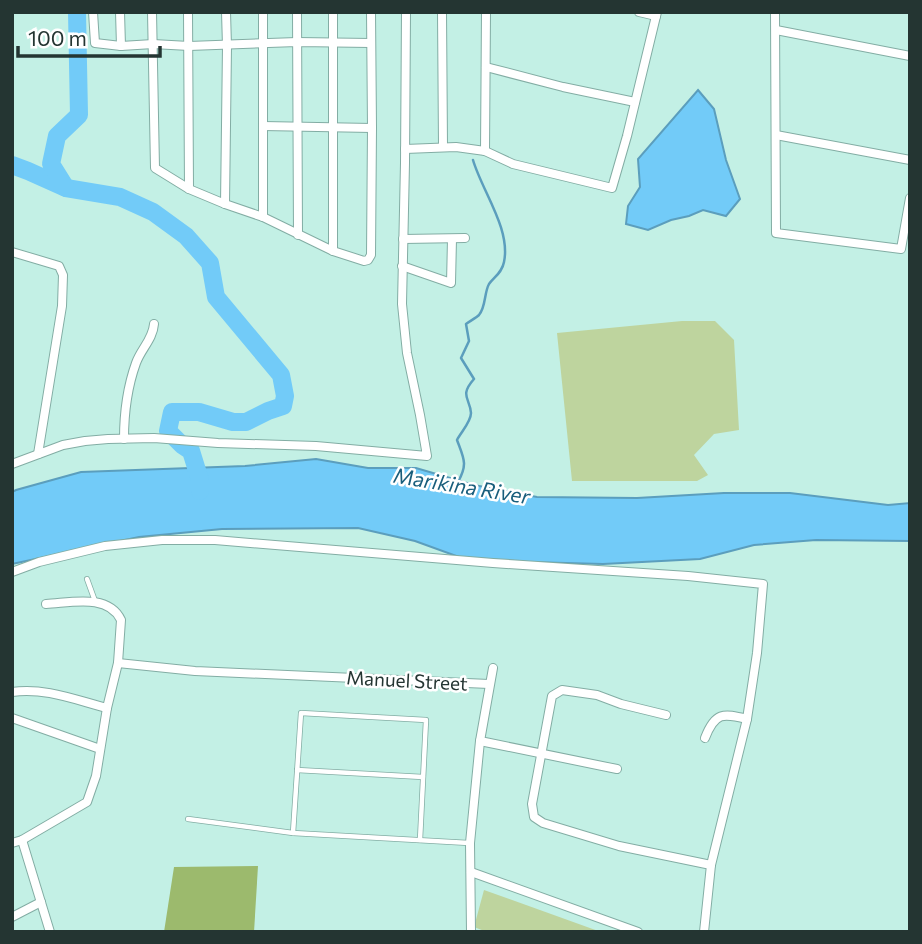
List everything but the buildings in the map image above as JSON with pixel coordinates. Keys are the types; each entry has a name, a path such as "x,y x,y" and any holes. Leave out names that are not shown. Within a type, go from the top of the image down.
{"street":[{"path":"93,12 95,43 121,46 371,43"},
{"path":"120,12 121,46"},
{"path":"152,12 155,169 189,189 263,217 333,251 364,261 371,257 371,12"},
{"path":"188,12 189,189"},
{"path":"225,204 226,12"},
{"path":"262,12 263,217"},
{"path":"297,12 298,235"},
{"path":"333,12 333,251"},
{"path":"12,464 85,440 154,438 316,446 427,456 403,328 406,12"},
{"path":"442,12 443,147"},
{"path":"485,151 486,12"},
{"path":"405,149 443,147 485,151 513,164 612,188 656,14 639,12"},
{"path":"775,12 776,233 901,249 910,198"},
{"path":"776,30 910,56"},
{"path":"485,68 635,102"},
{"path":"263,126 372,128"},
{"path":"776,135 910,160"},
{"path":"403,239 466,238"},
{"path":"402,266 451,283 452,239"},
{"path":"12,252 59,266 63,275 61,306 38,454"},
{"path":"124,439 127,391 136,360 153,332 154,324"},
{"path":"12,572 39,562 106,546 162,540 215,540 763,584 758,653 747,719 711,865 704,932"},
{"path":"12,844 87,802 96,776 107,708 118,663 121,620 112,609 95,601 46,604"},
{"name":"Manuel Street","path":"118,663 195,671 489,684 480,741 470,843 471,932"},
{"path":"489,684 493,668"},
{"path":"666,715 597,695 562,690 552,696 532,804 534,817 543,823 619,846 711,865"},
{"path":"12,691 47,692 107,708"},
{"path":"705,737 709,726 717,718 728,714 747,719"},
{"path":"12,718 100,749"},
{"path":"480,741 617,769"},
{"path":"22,840 50,932"},
{"path":"471,872 638,932"},
{"path":"12,918 41,902"}],"lane":[{"path":"88,579 95,601"},
{"path":"293,833 301,713 426,720 420,840"},
{"path":"297,770 423,777"},
{"path":"188,819 293,833 470,843"}],"green space":[{"path":"682,321 715,321 734,340 739,430 714,434 694,455 708,475 697,481 572,481 557,333"},
{"path":"258,866 254,932 164,932 174,867"},
{"path":"484,890 601,932 487,932 474,927"}],"water":[{"path":"698,90 714,109 726,160 740,199 726,216 703,210 648,230 626,224 628,206 640,187 638,159"},
{"name":"Marikina River","path":"316,459 368,468 416,468 474,485 537,497 637,498 724,493 790,493 888,505 910,503 910,541 816,540 754,545 700,559 603,564 459,557 415,541 358,528 222,529 139,537 12,564 12,492 16,490 81,472 245,466"}],"waterway":[{"path":"66,188 51,164 57,136 79,115 77,12"},
{"name":"Marikina River","path":"458,482 464,461 457,440 471,416 466,393 474,379 461,358 469,341 466,324 481,312 489,284 503,266 505,249 500,223 473,160"},
{"path":"12,165 66,188 120,197 153,212 186,236 210,263 216,297 281,375 285,396 283,406 246,422 233,422 199,412 172,412 168,431 191,451 200,480 200,491"}]}
